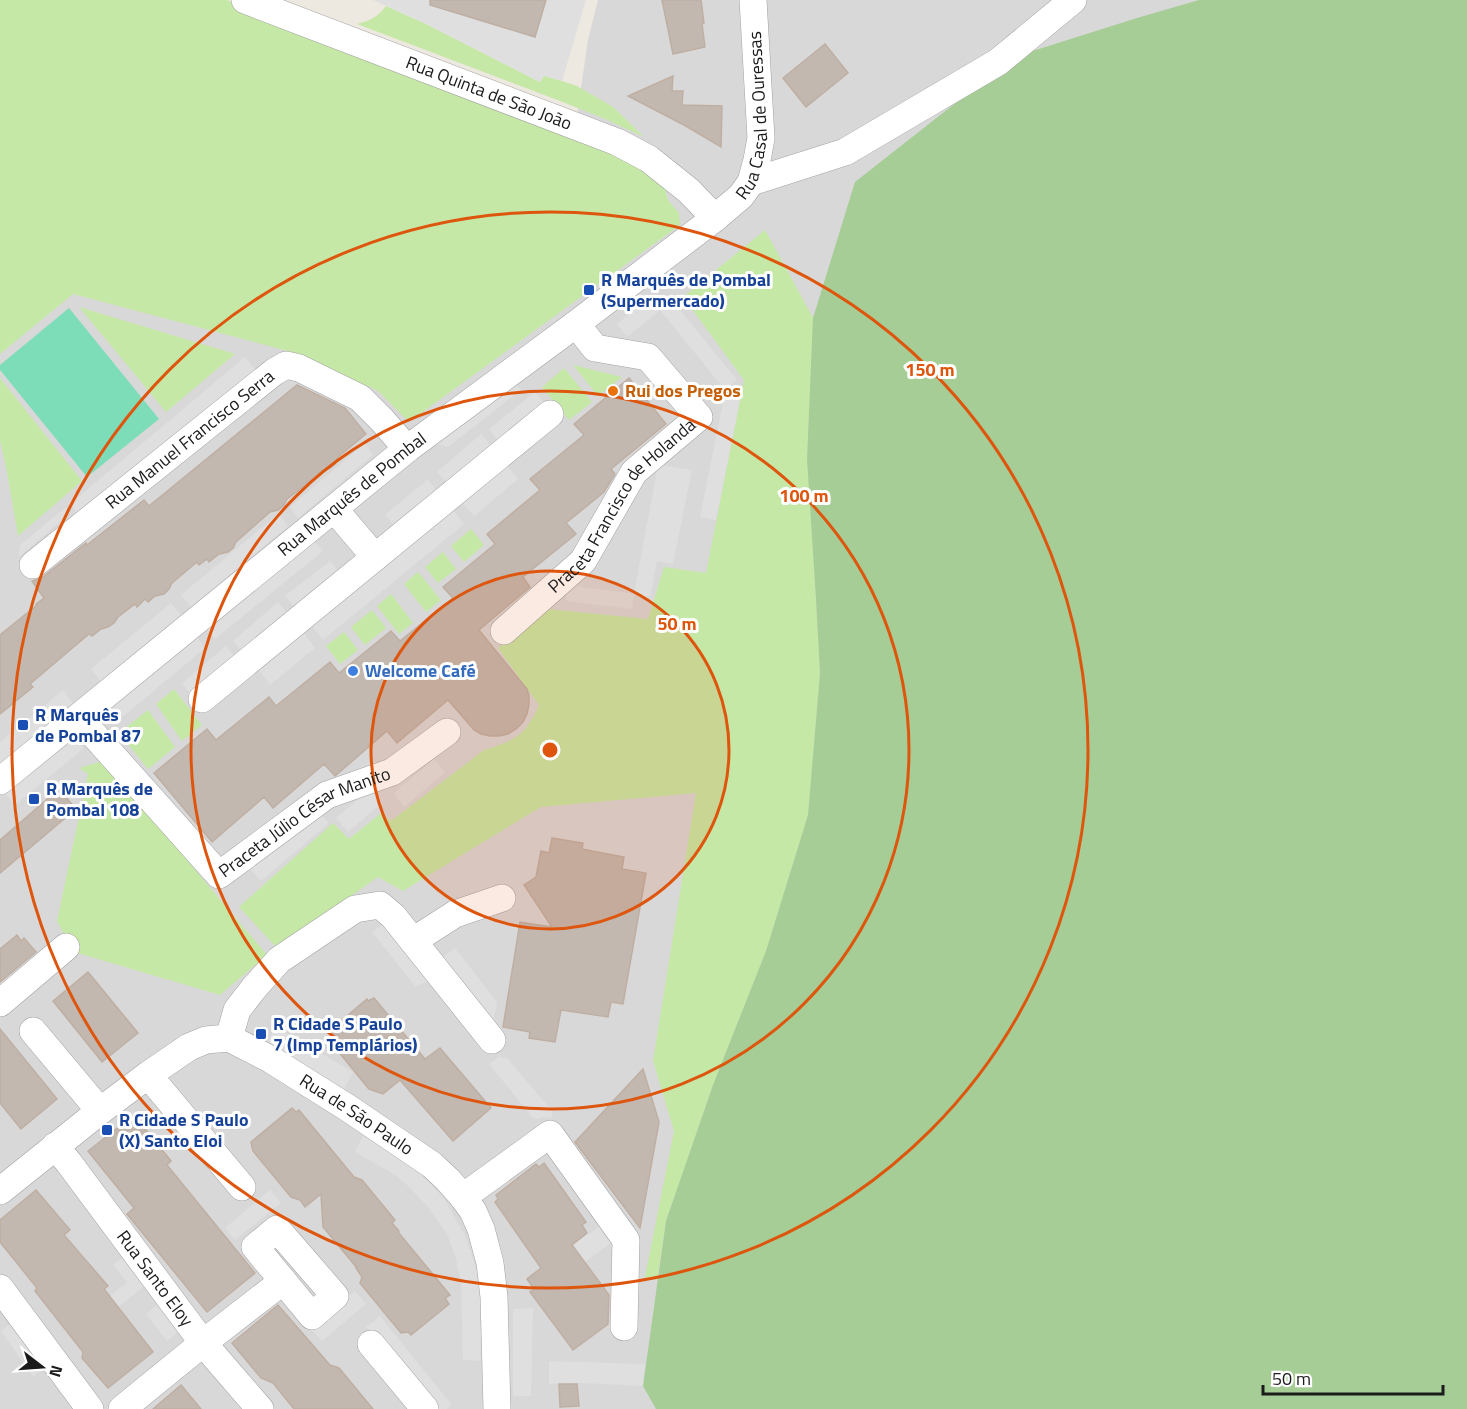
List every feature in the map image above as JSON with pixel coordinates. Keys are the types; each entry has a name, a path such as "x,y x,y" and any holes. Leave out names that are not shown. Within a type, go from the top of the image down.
{"street":[{"name":"Rua Quinta de São João","path":"245,0 617,142 649,159 689,191 715,218"},
{"name":"Rua Casal de Ouressas","path":"715,218 741,196 751,182 761,138 753,0"},
{"path":"751,182 845,152 998,62 1073,0"},
{"name":"Rua Marquês de Pombal","path":"0,781 407,449 715,218"},
{"name":"Praceta Francisco de Holanda","path":"504,631 583,561 634,472 699,417 648,357 595,348 576,324"},
{"name":"Rua Manuel Francisco Serra","path":"33,565 273,372 286,365 299,368 360,398 407,449"},
{"path":"202,699 550,414"},
{"path":"334,509 375,557"},
{"name":"Praceta Júlio César Manito","path":"79,718 219,875 327,795 392,772 447,732"},
{"path":"413,941 455,914 502,898"},
{"path":"0,1191 100,1111 189,1047 206,1040 229,1038 237,1010 279,960 355,909 380,905 393,916 492,1040"},
{"path":"0,1003 66,946"},
{"path":"33,1031 100,1111"},
{"name":"Rua de São Paulo","path":"229,1038 270,1059 358,1114 432,1165 463,1197 473,1211 481,1229 490,1263 494,1297 497,1409"},
{"path":"148,1075 242,1187"},
{"path":"463,1197 550,1134 627,1240 624,1327"},
{"name":"Rua Santo Eloy","path":"55,1146 203,1343 260,1409"},
{"path":"122,1409 283,1281"},
{"path":"0,1288 90,1409"},
{"path":"371,1344 425,1409"}],"shaded area":[{"path":"373,0 586,0 562,81 544,76 540,82 424,23"},
{"path":"598,0 1329,0 924,1409 0,1409 0,288 567,184 588,40"},
{"path":"649,296 660,310 627,337 617,324"},
{"path":"672,300 737,380 725,390 660,310"},
{"path":"245,357 256,371 80,518 70,504"},
{"path":"514,382 521,390 448,447 434,444"},
{"path":"535,392 546,405 500,443 489,429"},
{"path":"724,397 740,400 716,520 700,517"},
{"path":"481,434 493,448 449,485 437,472"},
{"path":"365,443 373,455 298,518 290,507"},
{"path":"506,464 518,479 474,516 461,502"},
{"path":"658,465 692,470 673,564 657,561 650,597 634,594"},
{"path":"428,479 439,494 397,529 385,515"},
{"path":"66,507 70,513 19,557 20,545"},
{"path":"452,509 464,524 323,640 311,625"},
{"path":"278,514 288,526 191,607 181,595"},
{"path":"313,540 323,551 215,639 206,627"},
{"path":"330,561 342,575 298,611 285,596"},
{"path":"568,585 634,594 632,609 566,601"},
{"path":"278,602 290,617 245,654 233,641"},
{"path":"171,603 181,615 100,681 91,669"},
{"path":"303,632 315,648 270,685 258,669"},
{"path":"196,635 205,648 113,725 102,712"},
{"path":"226,646 238,661 193,697 182,683"},
{"path":"63,690 73,703 0,764 0,742"},
{"path":"74,736 84,748 15,805 5,793"},
{"path":"434,759 445,772 404,807 394,793"},
{"path":"370,789 382,803 348,832 336,818"},
{"path":"317,810 329,823 261,881 249,868"},
{"path":"387,922 432,980 415,986 372,932"},
{"path":"455,948 497,1002 493,1026 440,960"},
{"path":"276,1027 353,1072 344,1089 267,1043"},
{"path":"499,1057 507,1058 553,1112 551,1118 533,1118 489,1064"},
{"path":"363,1136 399,1158 433,1186 444,1199 465,1235 477,1271 480,1291 481,1361 463,1360 461,1285 456,1258 447,1234 428,1207 407,1185 395,1175 355,1152"},
{"path":"270,1190 281,1203 235,1240 225,1228"},
{"path":"606,1221 618,1238 585,1262 579,1254 574,1258 567,1248"},
{"path":"124,1256 147,1284 118,1307 109,1297 127,1282 113,1265"},
{"path":"355,1291 366,1304 322,1341 311,1329"},
{"path":"160,1302 180,1330 167,1341 146,1314"},
{"path":"533,1308 531,1396 513,1396 513,1309"},
{"path":"380,1316 452,1405 447,1409 433,1409 366,1327"},
{"path":"13,1321 46,1367 33,1377 1,1331"},
{"path":"549,1361 645,1364 643,1386 549,1384"}],"green space":[{"path":"0,0 227,0 627,155 663,180 668,200 679,213 680,225 409,422 378,391 299,354 73,294 0,354"},
{"path":"1199,0 1467,0 1467,1409 656,1409 643,1386 666,1221 713,1085 766,951 808,815 820,673 807,459 813,318 855,182 967,94 998,62"},
{"path":"386,6 540,82 544,75 577,86 613,107 644,137 560,101 357,24 373,18"},
{"path":"765,230 813,318 807,459 820,673 808,815 766,951 713,1085 666,1221 657,1280 645,1277 674,1131 653,1061 696,793 541,807 403,891 378,877 277,948 239,907 333,823 349,839 381,813 391,821 484,750 512,740 524,730 539,705 498,648 547,609 648,619 664,567 706,573 744,380 683,297"},
{"path":"79,307 235,354 166,412"},
{"path":"69,308 159,419 87,477 0,370 0,365"},
{"path":"573,365 622,377 598,396"},
{"path":"564,368 592,402 569,420 542,387"},
{"path":"0,378 82,481 18,536 0,440"},
{"path":"471,529 484,545 464,562 451,546"},
{"path":"443,552 456,569 438,583 425,567"},
{"path":"418,572 441,600 426,612 404,584"},
{"path":"391,594 413,623 399,634 377,606"},
{"path":"372,610 386,628 365,645 351,627"},
{"path":"344,632 358,650 340,664 326,646"},
{"path":"174,689 202,725 182,741 156,704"},
{"path":"148,710 175,747 148,769 119,733"},
{"path":"103,761 267,955 220,995 74,952 57,921 88,774 79,768"}],"building":[{"path":"430,0 546,0 535,37 430,5"},
{"path":"662,0 701,0 705,47 673,54"},
{"path":"825,44 848,73 806,107 783,78"},
{"path":"673,76 672,91 683,91 682,105 722,106 721,147 628,96"},
{"path":"629,378 666,424 611,469 615,474 604,492 566,523 576,534 523,577 530,587 479,630 527,689 529,705 523,722 508,734 490,736 481,734 474,730 448,700 397,743 387,731 335,776 324,764 273,808 264,797 212,842 154,773 207,729 216,740 269,697 276,706 330,662 339,673 391,631 400,641 453,598 443,587 495,544 487,534 540,490 530,479 584,435 574,424"},
{"path":"297,385 345,408 366,434 338,457 335,464 321,471 287,499 278,510 270,512 228,552 219,554 209,562 207,559 199,565 197,562 172,583 164,594 155,596 148,602 145,599 137,607 135,604 108,627 92,636 89,634 30,684 33,687 0,714 0,635 44,598 32,581 43,577 144,500 149,506"},
{"path":"59,789 76,809 0,873 0,840"},
{"path":"552,838 583,843 582,849 624,857 622,869 646,873 623,1004 611,1002 608,1017 561,1010 555,1042 529,1038 530,1032 503,1027 520,922 552,927 524,885 536,877 541,851 549,853"},
{"path":"17,935 21,941 24,938 36,952 0,982 0,949"},
{"path":"88,972 138,1033 102,1062 53,1001"},
{"path":"374,998 425,1059 440,1048 491,1108 453,1141 400,1080 383,1094 369,1089 328,1039 332,1037 328,1032 367,999 368,1001"},
{"path":"0,1029 57,1099 21,1129 0,1103"},
{"path":"643,1069 659,1122 640,1228 575,1142"},
{"path":"292,1108 296,1112 299,1110 354,1177 362,1180 395,1220 392,1223 398,1232 450,1295 445,1298 449,1304 411,1335 408,1332 401,1333 360,1283 362,1277 357,1268 323,1227 321,1194 305,1207 300,1200 291,1197 253,1151 251,1142"},
{"path":"134,1115 171,1161 167,1165 255,1273 207,1312 127,1214 134,1208 88,1151"},
{"path":"544,1163 586,1222 582,1225 587,1233 572,1245 609,1295 608,1324 573,1350 530,1292 534,1289 527,1279 541,1268 495,1202 498,1199 496,1195 536,1164 539,1167"},
{"path":"36,1190 70,1230 64,1235 108,1286 104,1289 153,1352 108,1388 82,1358 83,1352 35,1291 37,1288 0,1242 0,1220"},
{"path":"278,1305 330,1365 339,1368 373,1409 294,1409 273,1383 261,1378 232,1343"},
{"path":"559,1384 577,1384 579,1406 560,1407"},
{"path":"181,1385 201,1409 153,1409"}],"place":[{"name":"R Marquês de Pombal (Supermercado)","path":"589,290"},
{"name":"Rui dos Pregos","path":"613,391"},
{"name":"Welcome Café","path":"353,671"},
{"name":"R Marquês de Pombal 87","path":"23,725"},
{"name":"R Marquês de Pombal 108","path":"34,799"},
{"name":"R Cidade S Paulo 7 (Imp Templários)","path":"261,1034"},
{"name":"R Cidade S Paulo (X) Santo Eloi","path":"107,1130"}]}
